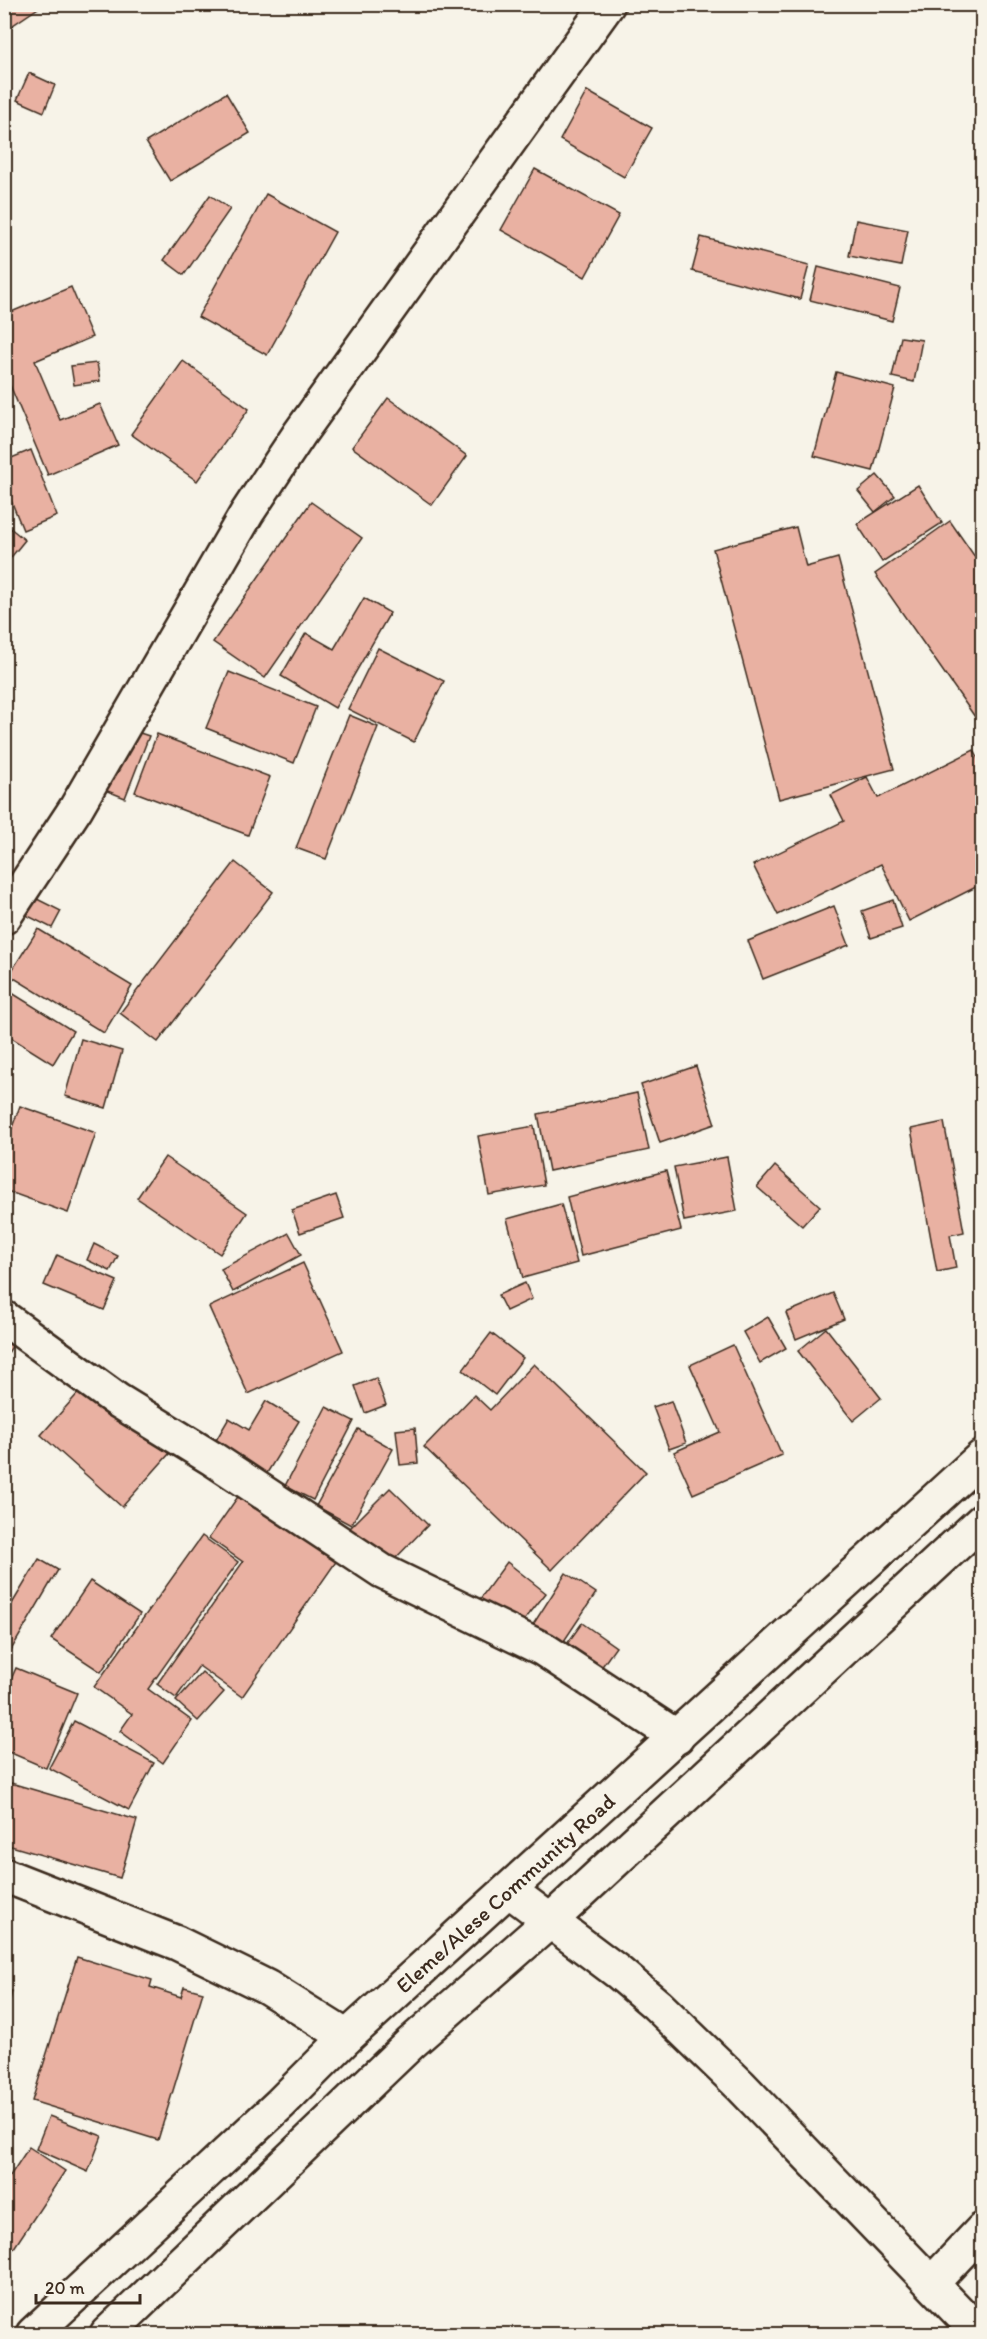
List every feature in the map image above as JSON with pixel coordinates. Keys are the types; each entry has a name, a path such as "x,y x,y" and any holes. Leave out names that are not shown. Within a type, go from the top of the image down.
{"street":[{"path":"4,917 76,808 247,513 307,423 608,4"},
{"path":"4,1318 117,1400 213,1458 382,1571 543,1649 677,1737"},
{"name":"Eleme/Alese Community Road","path":"33,2334 280,2104 347,2037 982,1457"},
{"path":"106,2334 411,2043 550,1921 982,1521"},
{"path":"4,1875 177,1943 267,1987 347,2037"},
{"path":"508,1890 618,1972 665,2013 741,2086 980,2334"},
{"path":"932,2283 982,2230"}],"building":[{"path":"4,4 44,4 4,31"},
{"path":"29,73 55,85 44,112 17,100"},
{"path":"587,91 652,128 624,177 560,140"},
{"path":"226,93 250,133 170,181 146,142"},
{"path":"535,169 619,215 585,277 501,230"},
{"path":"266,194 335,232 267,355 198,317"},
{"path":"210,195 230,209 184,275 164,260"},
{"path":"856,220 908,230 901,266 849,256"},
{"path":"701,237 809,265 800,299 692,271"},
{"path":"818,267 900,288 892,321 810,300"},
{"path":"71,287 92,337 35,361 60,420 100,404 118,445 48,475 4,371 4,315"},
{"path":"901,337 922,340 914,382 892,377"},
{"path":"183,361 249,409 197,481 131,434"},
{"path":"97,363 100,381 74,385 71,366"},
{"path":"836,372 895,388 873,471 814,456"},
{"path":"388,398 467,456 432,505 352,447"},
{"path":"31,450 57,516 23,530 4,483 4,461"},
{"path":"877,475 895,496 875,512 858,491"},
{"path":"918,485 942,523 882,562 857,524"},
{"path":"311,502 362,538 265,678 213,642"},
{"path":"950,521 982,567 982,727 875,574"},
{"path":"4,523 25,540 4,566"},
{"path":"796,527 806,567 838,558 894,769 779,799 713,549"},
{"path":"364,598 390,613 335,708 281,676 306,633 334,649"},
{"path":"378,648 444,681 414,742 348,709"},
{"path":"229,672 316,707 294,763 206,728"},
{"path":"349,715 378,727 326,859 296,848"},
{"path":"128,729 149,736 125,798 105,790"},
{"path":"157,734 270,777 248,835 135,792"},
{"path":"974,750 982,767 982,884 909,921 881,864 778,915 753,865 844,821 831,795 867,777 878,798"},
{"path":"235,862 273,892 158,1042 120,1013"},
{"path":"33,897 61,911 52,928 24,914"},
{"path":"893,900 902,928 871,938 862,911"},
{"path":"834,906 849,945 763,979 748,941"},
{"path":"38,929 132,986 104,1033 9,975"},
{"path":"4,988 73,1031 53,1064 7,1035 4,1039"},
{"path":"81,1039 122,1051 106,1108 65,1096"},
{"path":"696,1066 715,1124 660,1143 641,1085"},
{"path":"637,1093 649,1150 549,1171 538,1114"},
{"path":"20,1106 96,1133 68,1213 4,1190 4,1149"},
{"path":"944,1122 964,1232 950,1235 956,1268 937,1272 911,1129"},
{"path":"534,1126 544,1185 489,1195 478,1136"},
{"path":"165,1157 247,1213 220,1254 137,1198"},
{"path":"727,1157 737,1211 684,1221 674,1167"},
{"path":"775,1166 820,1206 802,1226 757,1187"},
{"path":"666,1171 681,1230 581,1256 567,1197"},
{"path":"336,1195 344,1218 300,1233 292,1210"},
{"path":"561,1204 577,1263 523,1278 507,1219"},
{"path":"289,1233 301,1255 233,1292 221,1269"},
{"path":"94,1244 118,1256 110,1271 87,1260"},
{"path":"57,1255 117,1281 104,1310 44,1285"},
{"path":"303,1263 343,1351 248,1394 209,1307"},
{"path":"525,1283 532,1299 506,1311 498,1295"},
{"path":"833,1293 844,1319 796,1339 786,1313"},
{"path":"768,1317 786,1348 760,1363 743,1332"},
{"path":"826,1328 881,1398 853,1421 798,1351"},
{"path":"4,1331 17,1339 4,1359"},
{"path":"491,1333 523,1358 495,1395 463,1370"},
{"path":"733,1345 782,1455 693,1494 674,1452 720,1432 690,1365"},
{"path":"534,1364 646,1472 552,1570 424,1447 474,1395 490,1410"},
{"path":"376,1378 386,1405 365,1413 355,1386"},
{"path":"88,1382 169,1454 122,1507 41,1435"},
{"path":"266,1401 299,1421 264,1478 212,1447 229,1418 249,1430"},
{"path":"671,1401 686,1443 669,1449 653,1407"},
{"path":"326,1407 354,1421 313,1500 285,1486"},
{"path":"415,1428 418,1463 400,1465 396,1430"},
{"path":"358,1429 393,1449 351,1525 316,1506"},
{"path":"244,1488 340,1556 242,1697 199,1666 176,1698 157,1684 243,1562 209,1538"},
{"path":"390,1488 428,1525 387,1567 349,1529"},
{"path":"202,1536 238,1562 148,1689 192,1721 163,1763 120,1731 132,1714 94,1687"},
{"path":"39,1559 58,1570 4,1662 4,1617"},
{"path":"507,1562 546,1593 515,1632 477,1603"},
{"path":"566,1573 596,1593 556,1653 527,1634"},
{"path":"90,1581 140,1614 101,1672 51,1639"},
{"path":"582,1623 616,1647 593,1679 559,1655"},
{"path":"16,1668 77,1693 46,1768 4,1750 4,1695"},
{"path":"202,1672 224,1692 198,1721 176,1701"},
{"path":"74,1721 154,1763 129,1810 49,1768"},
{"path":"4,1781 137,1820 120,1878 4,1844"},
{"path":"77,1957 152,1980 150,1987 181,1997 184,1987 203,1992 158,2140 32,2101"},
{"path":"4,1989 12,1991 4,2028"},
{"path":"49,2116 102,2136 88,2172 36,2149"},
{"path":"29,2147 65,2171 4,2263 4,2185"}]}
